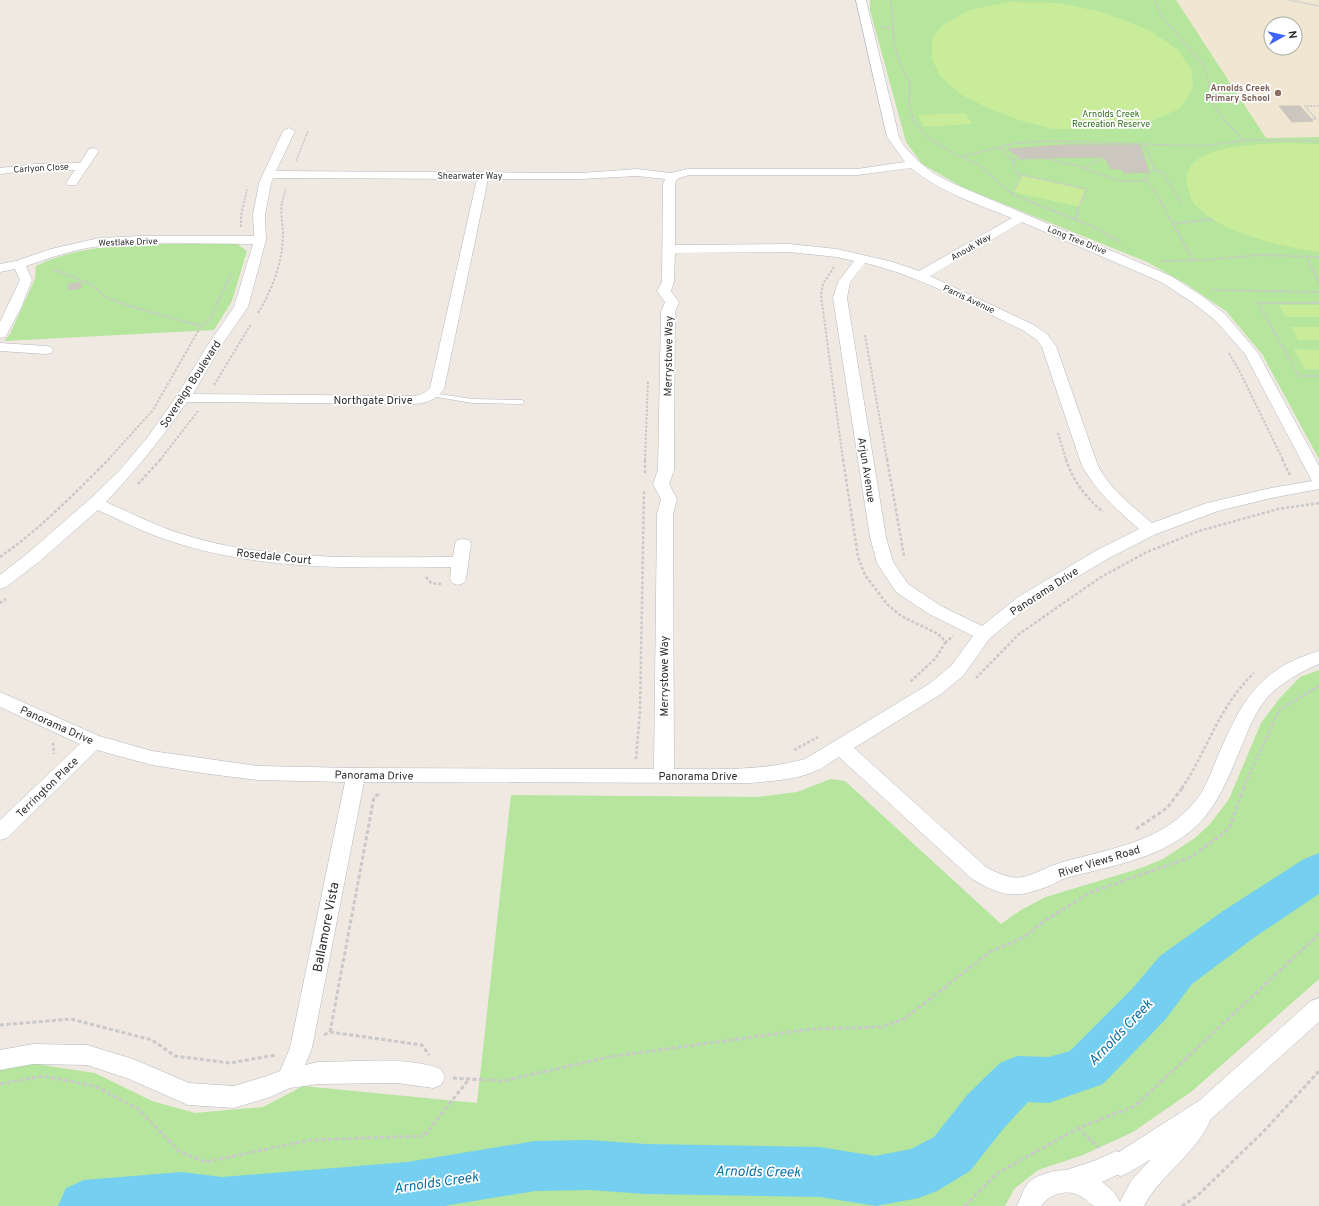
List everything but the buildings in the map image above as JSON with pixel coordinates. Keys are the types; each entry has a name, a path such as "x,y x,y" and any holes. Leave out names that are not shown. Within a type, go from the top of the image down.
{"street":[{"name":"Long Tree Drive","path":"861,0 893,137 898,148 912,164 932,178 957,191 1134,264 1166,279 1220,317 1251,353 1319,480"},
{"name":"Sovereign Boulevard","path":"0,582 34,557 96,503 124,474 152,441 183,398 214,346 241,307 260,240 259,215 268,174 288,131"},
{"name":"Carlyon Close","path":"72,183 93,151"},
{"path":"672,177 688,172 857,172 912,164"},
{"name":"Carlyon Close","path":"0,170 35,167 82,166"},
{"name":"Shearwater Way","path":"268,174 581,176 647,172 672,177"},
{"path":"433,395 437,389 483,176"},
{"name":"Merrystowe Way","path":"664,776 665,514 670,499 661,484 666,470 668,312 672,302 664,291 668,282 669,184 672,177"},
{"name":"Anouk Way","path":"920,276 1022,218"},
{"name":"Westlake Drive","path":"0,268 20,268 55,252 99,242 241,234 260,240"},
{"name":"Parris Avenue","path":"669,249 789,248 837,253 858,264 889,265 920,276 1030,328 1042,337 1049,346 1095,477 1106,491 1150,530"},
{"name":"Arjun Avenue","path":"858,264 844,282 840,298 878,537 885,563 902,588 935,610 984,634"},
{"path":"0,334 14,308 26,280 20,268"},
{"path":"0,347 46,350"},
{"name":"Northgate Drive","path":"183,398 414,400 433,395"},
{"name":"Panorama Drive","path":"2,698 47,722 94,742 152,758 258,773 356,775 749,776 785,772 811,765 935,689 957,671 984,634 1024,601 1063,577 1150,530 1214,507 1271,493 1319,484"},
{"name":"Rosedale Court","path":"96,503 177,538 251,555 281,559 354,562 460,562"},
{"path":"458,579 463,544"},
{"name":"River Views Road","path":"840,746 978,873 998,884 1016,888 1037,882 1062,871 1127,854 1155,843 1180,827 1198,812 1213,791 1243,723 1260,695 1286,673 1319,657"},
{"name":"Terrington Place","path":"0,832 94,742"},
{"name":"Ballamore Vista","path":"288,1078 301,1048 356,775"},
{"path":"1029,1206 1030,1201 1039,1189 1052,1183 1067,1181 1097,1172 1116,1163 1121,1164 1208,1108 1319,1008"},
{"path":"0,1060 34,1054 87,1055 133,1070 188,1094 234,1097 270,1086 288,1078 318,1073 397,1072 433,1077"},
{"path":"1131,1206 1140,1189 1174,1152 1208,1108"},
{"path":"1067,1181 1088,1187 1102,1197 1110,1206"}],"lane":[{"path":"433,395 472,401 522,402"}],"path":[{"path":"890,0 892,6 893,41 904,71 909,80 911,90 909,103 917,126 924,135 940,147 959,157 1017,143 1048,141 1201,146 1243,140 1319,141"},
{"path":"1154,0 1157,10 1171,30 1203,63 1210,83 1213,101 1229,125 1243,140"},
{"path":"1289,0 1319,6"},
{"path":"1311,119 1316,119 1305,106 1319,106"},
{"path":"257,314 266,301 277,273 282,246 283,230 280,210 288,175 294,169 308,131"},
{"path":"1143,143 1155,169 1162,172 1181,203"},
{"path":"999,147 1012,160 1017,174 1086,189 1075,220"},
{"path":"962,156 979,165 1012,194 1103,232 1128,246"},
{"path":"1084,168 1104,157"},
{"path":"1012,160 1043,158 1075,164 1120,181 1147,181"},
{"path":"1155,169 1145,177 1159,198 1193,260"},
{"path":"1012,194 1022,175"},
{"path":"1172,224 1213,219"},
{"path":"0,557 17,545 63,505 122,447 153,410 201,326 210,319 240,256 241,234"},
{"path":"1161,261 1260,255 1319,257"},
{"path":"1306,256 1319,283"},
{"path":"858,264 835,261 834,266 823,284 821,295 846,484 858,557 865,575 887,604 901,616 942,637 945,643 943,650 925,670 909,682"},
{"path":"20,268 52,269 89,283 106,296 126,305 201,326"},
{"path":"1206,290 1319,292"},
{"path":"1319,303 1258,303 1300,376 1319,376"},
{"path":"112,511 166,454 207,399 231,355 253,320"},
{"path":"865,333 904,561"},
{"path":"1228,351 1289,470 1291,476 1285,479"},
{"path":"1057,429 1068,466 1080,490 1104,513"},
{"path":"973,681 1018,634 1101,576 1147,552 1199,531 1278,509 1319,503"},
{"path":"0,603 6,599"},
{"path":"1134,830 1154,818 1175,800 1197,764 1233,694 1257,671"},
{"path":"0,1025 71,1019 152,1040 175,1056 230,1064 267,1057 301,1048 330,1032 422,1045 431,1057 433,1077 503,1082 608,1057 811,1029 881,1027 904,1019 990,952 1024,937 1043,922 1089,893 1191,857 1229,829 1240,795 1280,709 1319,686"},
{"path":"788,753 824,734"},
{"path":"330,1032 374,797 384,790"},
{"path":"965,1206 996,1174 1078,1128 1135,1106 1319,934"},
{"path":"1182,1206 1197,1196 1265,1130 1319,1071"},
{"path":"0,1084 43,1076 95,1086 138,1109 179,1151 205,1162 310,1140 424,1136 469,1079"}],"shaded area":[{"name":"Arnolds Creek Primary School","path":"1176,0 1319,0 1319,137 1266,138"}],"green space":[{"name":"Arnolds Creek Recreation Reserve","path":"870,0 1176,0 1266,138 1319,137 1319,459 1262,354 1226,311 1186,284 1147,262 964,188 922,164 906,142 870,10"},
{"path":"1008,2 1058,3 1102,12 1149,30 1177,49 1192,70 1193,89 1179,109 1149,122 1104,129 1053,129 1022,121 990,109 960,94 940,76 932,59 932,38 943,25 969,10"},
{"path":"965,113 972,124 924,127 918,115"},
{"path":"1282,143 1319,144 1319,252 1268,242 1231,229 1216,221 1197,207 1194,204 1189,191 1187,176 1192,164 1204,156 1219,150 1236,147"},
{"path":"1022,175 1086,189 1080,207 1013,192"},
{"path":"145,244 237,244 247,251 232,301 214,330 4,341 10,334 35,279 36,266 49,260 89,249"},
{"path":"1279,305 1319,305 1319,317 1286,317"},
{"path":"1291,327 1319,327 1319,340 1298,340"},
{"path":"1294,349 1319,350 1319,369 1305,369"},
{"path":"1319,670 1319,979 1191,1092 1133,1132 1083,1155 1038,1170 1014,1189 1005,1206 0,1206 0,1067 29,1063 95,1073 152,1101 195,1113 263,1107 303,1086 477,1103 511,795 759,797 797,792 831,779 845,781 1001,924 1021,910 1046,897 1141,868 1163,859 1195,838 1210,824 1229,799 1261,723 1279,699 1300,677"}],"waterway":[{"name":"Arnolds Creek","path":"84,1206 182,1198 222,1203 319,1195 407,1187 535,1166 589,1165 646,1169 820,1172 875,1181 919,1173 952,1154 986,1111 1017,1079 1049,1080 1086,1068 1148,1005 1176,970 1239,924 1319,871"}],"place":[{"name":"Arnolds Creek Primary School","path":"1278,93"}]}
